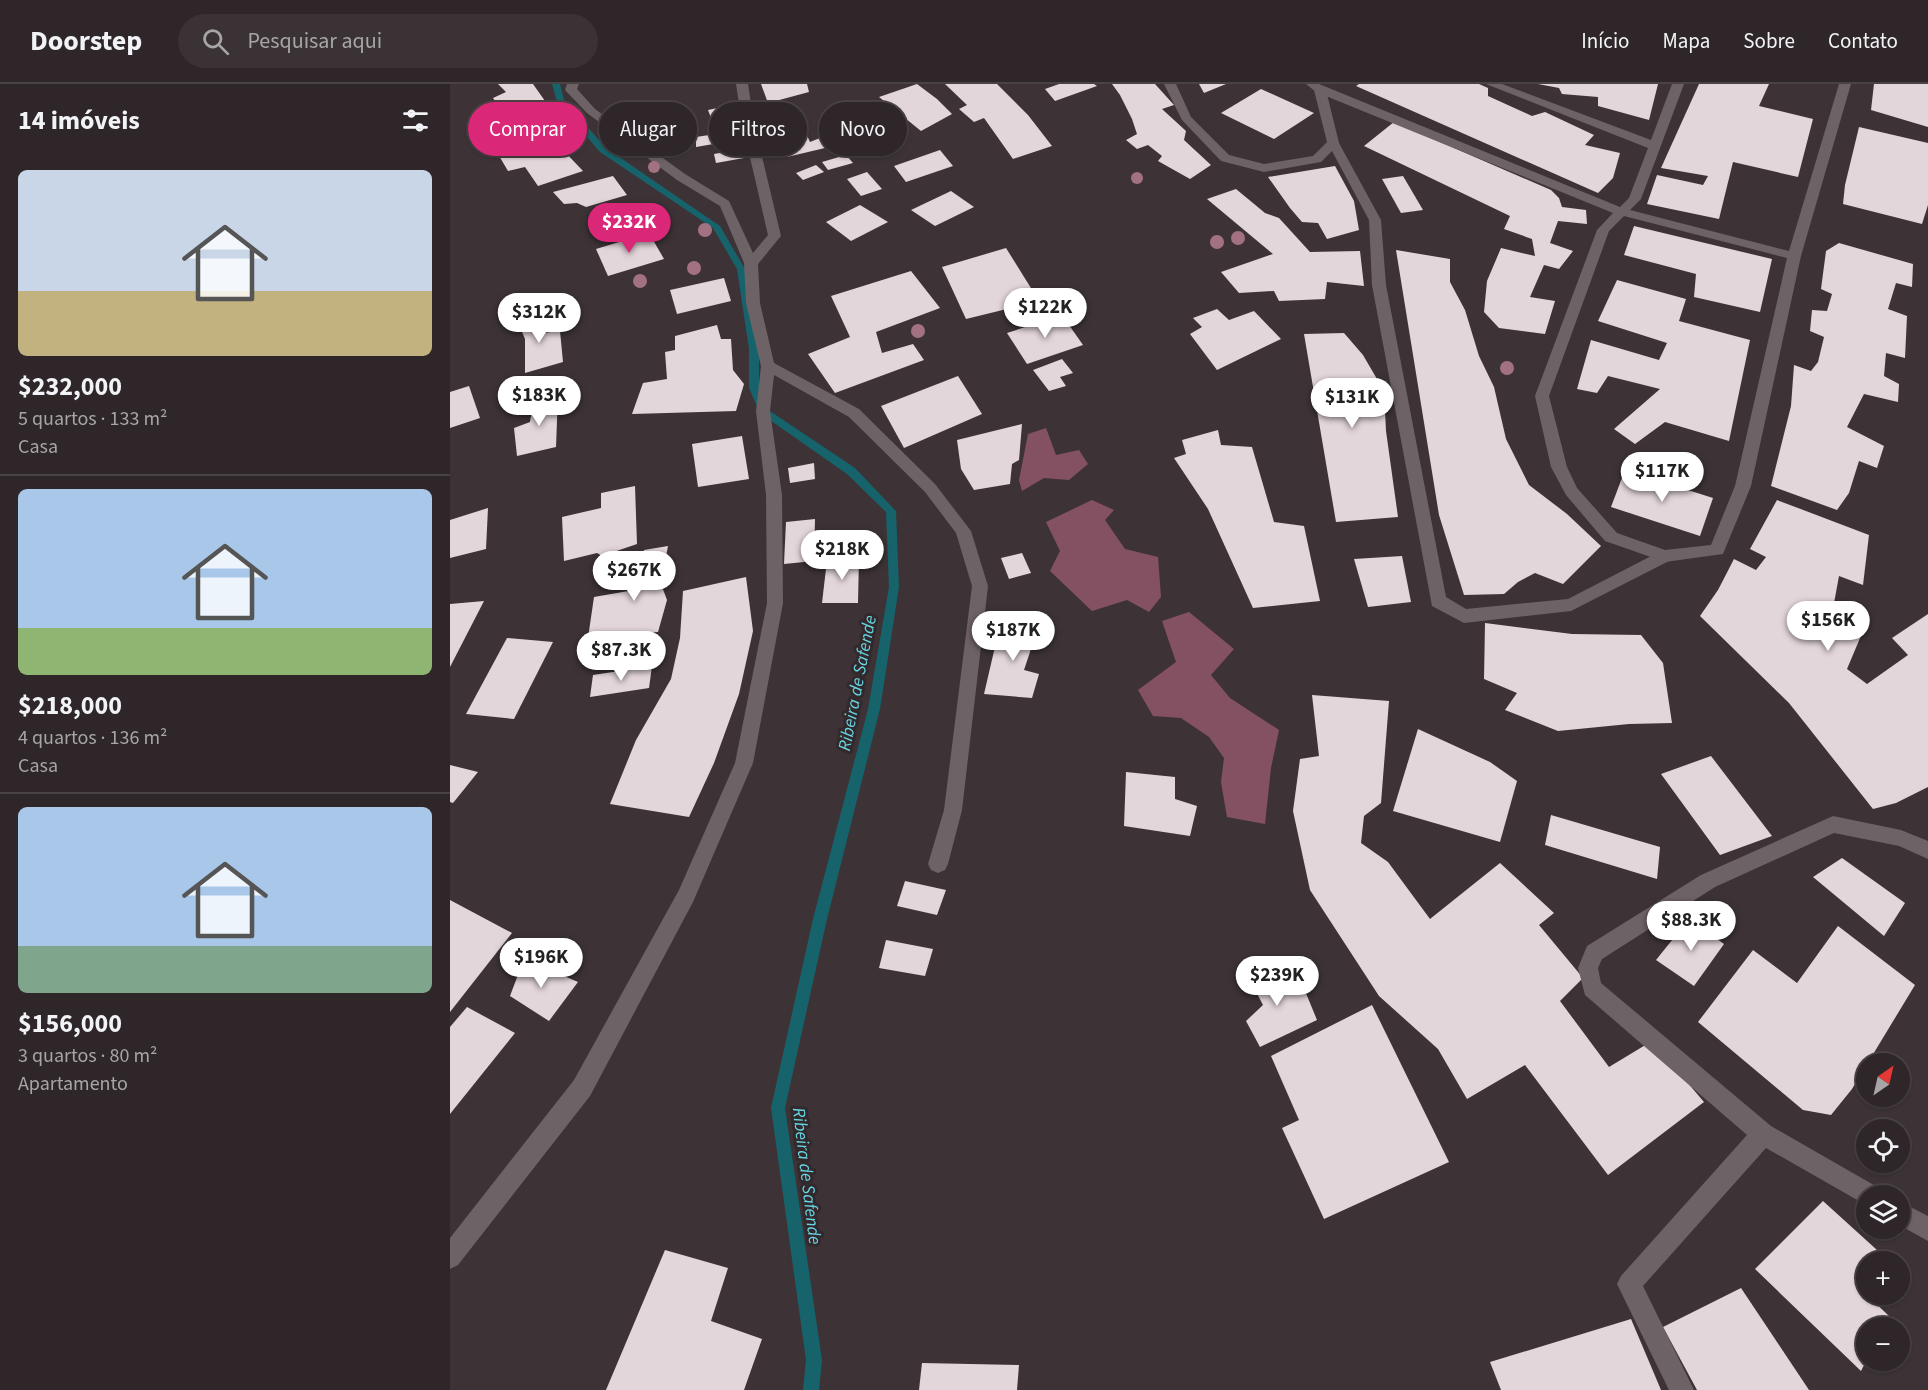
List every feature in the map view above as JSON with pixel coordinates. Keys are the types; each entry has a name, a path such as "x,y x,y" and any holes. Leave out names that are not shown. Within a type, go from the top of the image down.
{"street":[{"path":"450,1257 582,1088 686,896 744,763 775,603 774,495 763,411 768,366 753,303 751,263 725,204 681,177 591,111 571,90 573,84"},
{"path":"742,84 747,121 766,191 775,236 751,263"},
{"path":"1170,84 1186,118 1225,158 1264,168 1317,159 1333,142"},
{"path":"1492,84 1655,146"},
{"path":"1665,556 1611,537 1571,491 1559,467 1542,396 1603,230 1635,199 1678,84"},
{"path":"1316,87 1333,142 1375,220 1379,285 1438,601 1464,616 1571,605 1665,556 1717,550 1743,486 1794,256 1845,84"},
{"path":"1316,87 1622,212 1794,256"},
{"path":"768,366 854,413 930,488 963,531 980,586 953,810 938,864"},
{"path":"1856,1187 1763,1134 1592,988 1588,968 1594,953 1708,882 1833,824 1901,838 1928,850"},
{"path":"1682,1390 1629,1284 1763,1134"},
{"path":"1910,1218 1928,1229"}],"shaded area":[{"path":"1046,428 1056,455 1079,450 1088,464 1069,480 1044,478 1022,491 1019,480 1028,434"},
{"path":"1092,500 1114,510 1105,520 1125,549 1158,557 1161,597 1149,612 1127,600 1092,611 1050,571 1060,551 1046,522"},
{"path":"1189,612 1234,649 1211,675 1230,698 1279,730 1271,768 1265,824 1227,817 1221,782 1224,758 1209,737 1181,718 1153,716 1138,690 1176,662 1162,621"}],"building":[{"path":"498,84 533,84 545,102 496,102 493,98 506,92"},
{"path":"761,84 807,84 809,92 768,102"},
{"path":"917,84 952,114 921,131 907,120 907,102 885,102 879,97"},
{"path":"945,84 997,84 1028,115 1052,146 1013,159 984,118 974,122 959,109 967,105"},
{"path":"1059,84 1094,84 1097,86 1055,101 1045,89"},
{"path":"1112,84 1155,84 1174,105 1162,109 1186,131 1184,140 1211,165 1190,179 1158,161 1162,156 1148,145 1137,149 1126,140 1137,134 1120,95"},
{"path":"1199,84 1226,84 1204,93"},
{"path":"1359,84 1479,84 1488,88 1488,96 1532,116 1545,112 1594,135 1585,145 1620,153 1613,178 1598,193 1356,86"},
{"path":"1538,84 1658,84 1649,120 1598,106 1598,97 1562,94 1559,88"},
{"path":"1699,84 1769,84 1759,106 1813,119 1798,177 1733,162 1719,219 1647,204 1657,175 1703,185 1708,176 1661,168"},
{"path":"1874,84 1928,84 1928,127 1871,110"},
{"path":"1261,89 1314,113 1274,139 1221,113"},
{"path":"1394,122 1551,190 1559,198 1562,207 1586,210 1587,224 1558,221 1550,243 1573,251 1559,269 1544,265 1530,297 1555,301 1545,334 1499,328 1484,312 1487,281 1501,248 1535,256 1532,239 1504,229 1510,216 1364,146"},
{"path":"1859,127 1928,143 1928,205 1922,224 1843,204 1845,185"},
{"path":"709,135 709,145 697,147 697,137"},
{"path":"807,135 810,142 819,138 819,149 807,152"},
{"path":"940,150 953,166 906,182 894,166"},
{"path":"499,156 569,156 583,171 538,186 525,167 508,171"},
{"path":"714,156 743,156 744,158 716,163"},
{"path":"847,156 853,163 828,170 822,162"},
{"path":"816,165 824,172 803,180 796,173"},
{"path":"1335,166 1354,201 1359,230 1327,239 1318,223 1302,222 1268,177"},
{"path":"867,172 882,189 861,196 847,179"},
{"path":"613,176 627,195 586,207 577,203 564,204 553,192"},
{"path":"1403,176 1423,210 1401,213 1382,179"},
{"path":"1236,189 1265,213 1279,218 1310,252 1360,251 1364,286 1327,282 1325,299 1279,301 1274,291 1239,293 1221,272 1273,254 1207,199"},
{"path":"951,191 974,207 935,226 911,210"},
{"path":"860,205 888,222 851,241 826,222"},
{"path":"1634,226 1772,259 1760,312 1694,297 1696,274 1624,255"},
{"path":"649,233 664,259 608,276 596,249"},
{"path":"1839,243 1913,264 1912,287 1896,283 1888,309 1907,316 1905,358 1886,353 1884,376 1899,384 1898,402 1864,394 1847,427 1884,446 1877,468 1859,461 1849,493 1837,510 1771,486 1791,406 1794,365 1811,371 1818,362 1824,337 1810,331 1812,310 1827,311 1832,294 1821,289 1826,251"},
{"path":"1006,248 1039,301 966,319 942,267"},
{"path":"1396,250 1450,259 1450,282 1465,310 1479,356 1494,387 1506,439 1529,485 1567,514 1601,546 1563,584 1535,573 1518,582 1504,594 1464,595 1439,515"},
{"path":"911,271 940,308 876,332 882,353 913,344 924,360 835,393 808,354 850,337 831,296"},
{"path":"724,278 731,301 677,314 670,290"},
{"path":"1617,280 1686,299 1679,321 1750,340 1729,441 1665,422 1635,444 1614,429 1660,389 1608,376 1597,393 1577,389 1591,340 1659,360 1667,343 1598,321"},
{"path":"1217,309 1229,320 1254,311 1281,339 1217,370 1190,334 1202,327 1193,318"},
{"path":"532,310 542,333 560,331 563,362 525,373 525,339 515,315"},
{"path":"1062,315 1083,345 1027,364 1007,333"},
{"path":"717,325 721,339 731,339 733,370 744,384 736,411 632,414 643,383 667,379 665,352 675,350 675,336"},
{"path":"1344,333 1363,355 1384,391 1386,431 1398,517 1336,522 1304,334"},
{"path":"1062,359 1073,373 1060,377 1066,386 1049,391 1033,370"},
{"path":"958,376 982,414 904,448 881,406"},
{"path":"469,386 480,418 450,428 450,392"},
{"path":"558,394 556,447 517,456 514,428 530,422 534,397"},
{"path":"1022,424 1019,460 1012,464 1010,484 974,490 961,469 957,440"},
{"path":"1218,430 1221,445 1252,447 1274,522 1304,526 1320,601 1253,608 1208,509 1174,458 1186,454 1182,440"},
{"path":"742,436 749,479 698,487 692,444"},
{"path":"814,463 815,479 790,483 788,468"},
{"path":"1625,470 1713,498 1700,536 1611,507"},
{"path":"635,486 637,544 602,556 597,553 564,561 562,517 601,508 601,493"},
{"path":"1777,500 1869,535 1863,585 1839,576 1832,614 1863,631 1847,669 1867,684 1908,655 1892,638 1928,614 1928,787 1896,803 1873,809 1789,703 1700,616 1718,590 1734,559 1756,570 1766,557 1750,549"},
{"path":"488,508 486,549 450,558 450,520"},
{"path":"815,519 814,561 784,564 786,522"},
{"path":"668,546 661,584 667,600 658,632 588,638 594,597 634,590 644,550"},
{"path":"1022,553 1031,573 1009,579 1001,558"},
{"path":"1402,556 1411,602 1368,607 1354,559"},
{"path":"859,558 858,603 822,603 827,560"},
{"path":"746,577 753,631 739,694 714,763 689,817 610,804 636,740 671,679 680,638 683,591"},
{"path":"484,601 450,667 450,604"},
{"path":"1001,621 1039,625 1024,670 1039,674 1032,698 984,694"},
{"path":"1485,623 1572,634 1641,635 1663,663 1672,723 1629,724 1558,731 1505,710 1517,693 1484,679"},
{"path":"507,638 553,642 514,719 466,714"},
{"path":"652,666 649,688 590,697 593,675"},
{"path":"1312,695 1389,701 1381,803 1364,816 1361,843 1388,862 1430,919 1500,863 1554,913 1539,925 1583,978 1560,1001 1609,1067 1652,1041 1704,1102 1608,1175 1525,1065 1467,1099 1438,1049 1379,996 1310,890 1293,811 1300,759 1319,756"},
{"path":"1418,729 1490,762 1517,781 1500,842 1393,811"},
{"path":"1711,756 1772,836 1720,855 1661,774"},
{"path":"450,765 478,772 453,803 450,802"},
{"path":"1126,772 1175,777 1175,799 1197,806 1190,836 1124,826"},
{"path":"1551,815 1660,847 1657,879 1545,845"},
{"path":"1842,858 1905,903 1884,936 1813,877"},
{"path":"905,881 946,890 937,915 897,906"},
{"path":"450,900 512,933 450,1012"},
{"path":"1689,919 1724,944 1694,986 1656,960"},
{"path":"1838,926 1915,985 1874,1053 1856,1053 1856,1082 1831,1115 1803,1110 1698,1022 1753,950 1797,983"},
{"path":"886,940 933,949 925,976 879,968"},
{"path":"524,959 578,982 549,1021 510,996"},
{"path":"1261,959 1279,990 1303,986 1317,1020 1260,1047 1246,1021 1263,1005 1244,969"},
{"path":"1372,1005 1449,1162 1324,1219 1282,1128 1299,1120 1271,1056"},
{"path":"467,1007 515,1033 450,1114 450,1027"},
{"path":"1823,1201 1856,1231 1856,1239 1865,1239 1878,1251 1856,1251 1856,1305 1877,1305 1890,1317 1856,1317 1856,1366 1755,1269"},
{"path":"665,1250 728,1268 711,1321 762,1339 744,1390 606,1390"},
{"path":"1741,1288 1809,1390 1697,1390 1663,1327"},
{"path":"1631,1319 1661,1390 1501,1390 1490,1362"},
{"path":"922,1363 1019,1365 1017,1390 919,1390"}],"waterway":[{"name":"Ribeira de Safende","path":"556,84 560,100 603,150 716,226 741,269 754,349 754,388 763,411 851,471 891,511 894,587 874,709 820,919 778,1108 814,1360 811,1390"}]}
